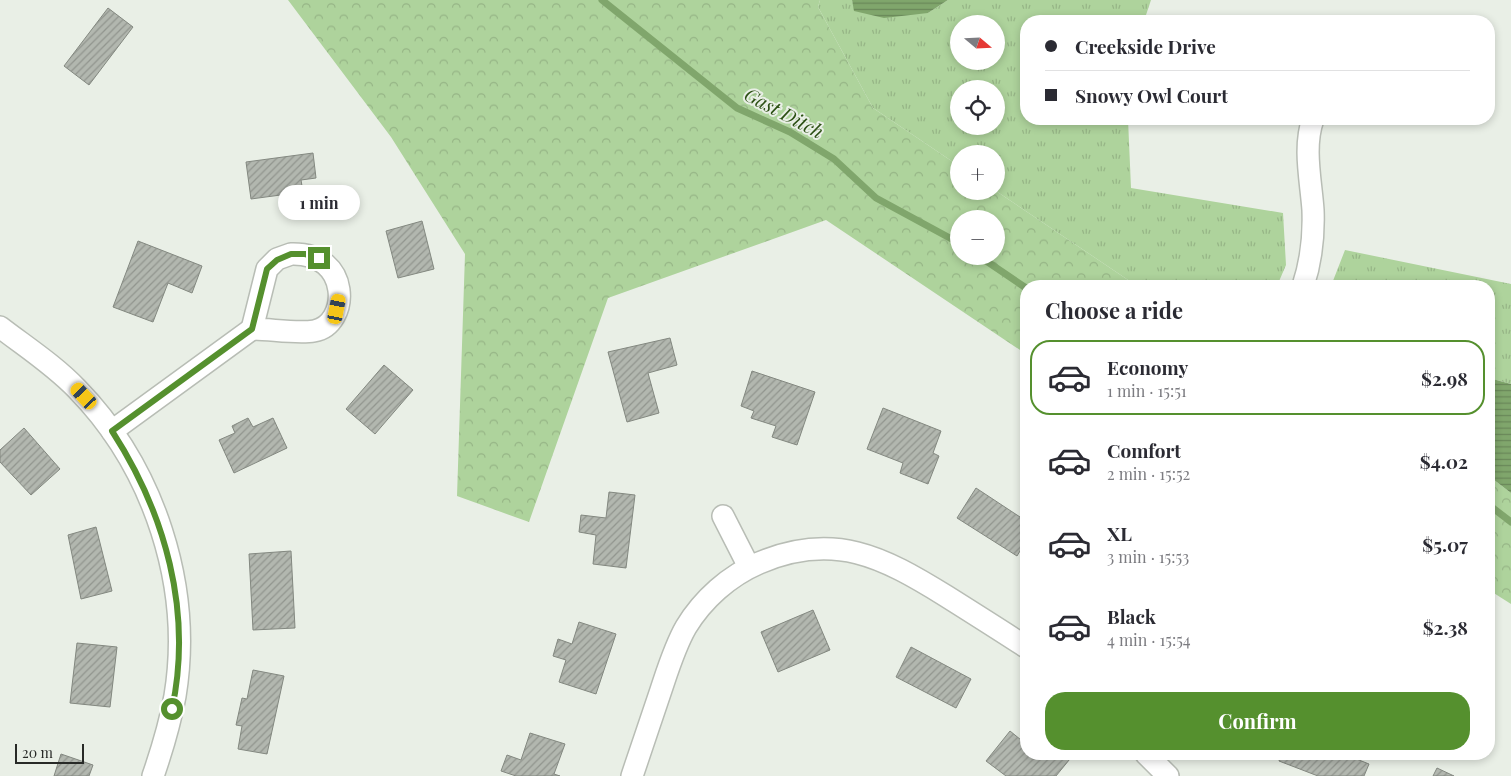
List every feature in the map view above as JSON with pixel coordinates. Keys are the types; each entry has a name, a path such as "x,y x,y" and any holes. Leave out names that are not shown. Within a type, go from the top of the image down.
{"street":[{"path":"1304,280 1313,246 1313,213 1308,155 1312,125"},
{"path":"112,431 252,329 315,331 324,326 337,309 340,294 338,280 330,267 319,258 305,254 291,254 277,260 267,269 252,329"},
{"path":"0,327 59,372 91,404 129,457 149,496 164,537 175,587 179,651 175,695 166,737 153,776"},
{"path":"723,516 749,567"},
{"path":"632,776 674,653 686,627 703,603 724,583 749,567 772,557 799,550 828,548 856,552 884,560 909,573 1020,643"},
{"path":"1152,760 1168,776"}],"green space":[{"path":"288,0 820,0 818,7 873,108 950,160 950,200 1005,200 1005,197 1128,280 1020,280 1020,350 826,220 608,298 529,522 457,496 465,254 391,137"},
{"path":"820,0 852,0 855,11 928,13 948,0 1151,0 1146,15 1020,15 1020,125 1128,125 1131,188 1283,213 1286,265 1280,280 1128,280 1005,197 1005,145 950,145 950,160 873,108 818,7"},
{"path":"1345,250 1491,280 1333,280"},
{"path":"1495,281 1511,284 1511,384 1495,380"},
{"path":"1495,481 1511,493 1511,604 1495,594"}],"shaded area":[{"path":"852,0 948,0 928,13 884,18 854,11"},
{"path":"1495,380 1511,384 1511,493 1495,481"}],"building":[{"path":"108,8 133,27 89,85 64,66"},
{"path":"313,153 316,178 301,180 303,192 251,199 246,162"},
{"path":"422,221 434,269 398,278 386,231"},
{"path":"138,241 202,266 192,293 168,283 153,322 113,307"},
{"path":"670,338 677,365 648,373 659,413 627,422 608,352"},
{"path":"384,365 413,390 375,434 346,409"},
{"path":"752,371 815,392 797,445 772,437 776,426 751,418 754,411 741,406"},
{"path":"883,408 941,431 933,453 939,456 928,484 900,473 903,463 867,449"},
{"path":"248,418 253,427 273,418 287,448 234,473 219,440 235,433 232,426"},
{"path":"24,428 60,469 31,495 0,462 0,450"},
{"path":"976,488 1020,517 1020,551 1017,556 957,518"},
{"path":"609,492 635,495 626,568 593,564 596,535 579,532 581,515 606,518"},
{"path":"96,527 112,591 81,599 68,535"},
{"path":"291,551 295,628 253,630 249,554"},
{"path":"813,610 830,650 778,672 761,632"},
{"path":"579,622 616,634 596,694 559,682 566,660 553,656 558,639 572,644"},
{"path":"77,643 117,647 110,707 70,703"},
{"path":"911,647 971,679 956,708 896,677"},
{"path":"253,670 284,676 267,754 238,749 242,726 236,725 242,698 247,699"},
{"path":"1010,731 1020,739 1020,760 1069,760 1056,776 1006,776 986,761"},
{"path":"530,733 565,744 554,774 560,776 516,776 501,771 507,755 521,760"},
{"path":"61,754 93,765 89,776 54,776"},
{"path":"1359,760 1369,764 1364,776 1318,776 1279,761"},
{"path":"1437,768 1454,776 1433,776"}],"waterway":[{"name":"Gast Ditch","path":"602,0 737,108 790,132 834,159 876,198 950,238"},
{"name":"Gast Ditch","path":"992,265 1020,284"},
{"name":"Gast Ditch","path":"1495,510 1511,522"}],"route":[{"path":"172,709 179,651 178,608 175,587 164,537 149,496 129,457 112,431 252,329 267,269 277,260 291,254 305,254 319,258"}]}
